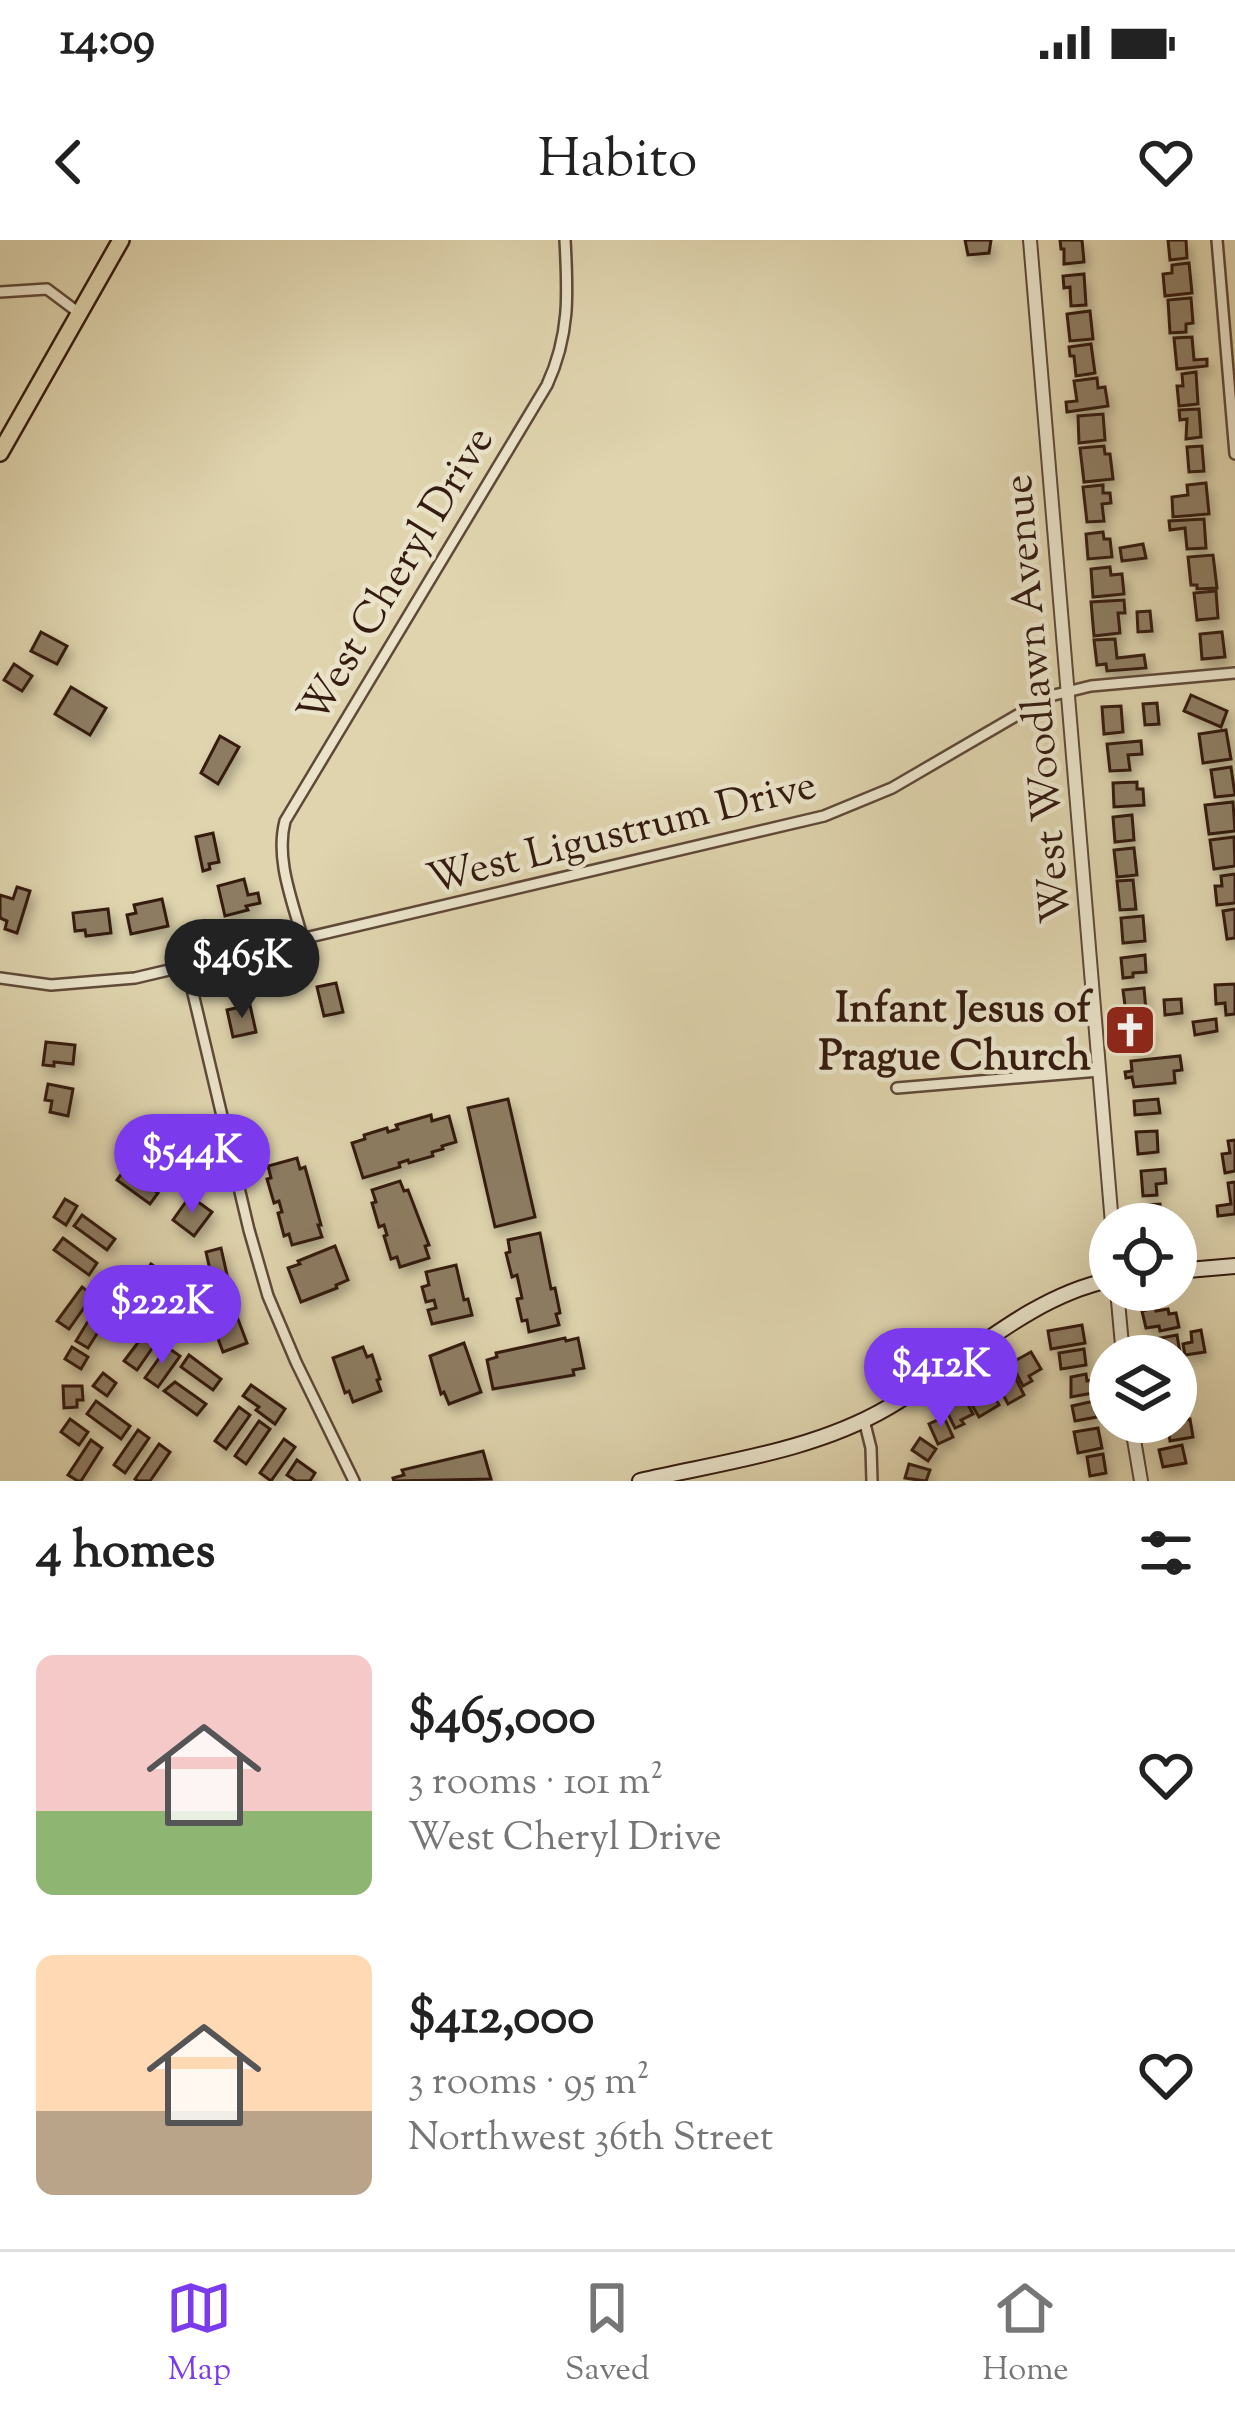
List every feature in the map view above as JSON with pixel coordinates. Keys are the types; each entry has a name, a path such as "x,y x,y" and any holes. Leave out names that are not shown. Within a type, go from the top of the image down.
{"main road":[{"path":"0,453 121,240"},
{"path":"1197,1269 1235,1266"},
{"path":"640,1481 786,1448 864,1420 1046,1303 1089,1285"}],"street":[{"name":"West Cheryl Drive","path":"303,940 283,860 285,821 547,386 567,323 565,240"},
{"name":"West Woodlawn Avenue","path":"1030,240 1110,1203"},
{"path":"1217,240 1235,454"},
{"path":"0,292 46,289 79,313"},
{"name":"West Ligustrum Drive","path":"0,978 86,984 187,968 844,810 892,788 1050,696 1068,690 1235,673"},
{"path":"187,968 268,1295 353,1481"},
{"path":"897,1088 1099,1071"},
{"path":"864,1420 872,1481"},
{"path":"1135,1443 1142,1481"}],"building":[{"path":"965,240 991,240 989,253 968,255"},
{"path":"1060,240 1082,240 1084,262 1064,264"},
{"path":"1168,240 1186,240 1187,258 1170,260"},
{"path":"1189,263 1192,293 1165,296 1163,274 1172,273 1172,265"},
{"path":"1084,274 1086,305 1071,306 1070,287 1064,288 1063,276"},
{"path":"1191,298 1193,323 1186,324 1186,332 1170,333 1168,300"},
{"path":"1090,311 1093,339 1070,341 1067,314"},
{"path":"1192,337 1194,360 1207,359 1207,366 1177,369 1174,338"},
{"path":"1091,344 1095,373 1076,376 1069,347"},
{"path":"1196,372 1198,404 1179,406 1177,386 1183,386 1182,374"},
{"path":"1097,378 1098,388 1105,387 1108,406 1067,412 1066,402 1077,401 1074,381"},
{"path":"1199,409 1201,437 1186,439 1187,419 1180,420 1179,410"},
{"path":"1103,414 1105,440 1079,443 1078,416"},
{"path":"1104,446 1105,454 1110,454 1113,479 1084,482 1080,448"},
{"path":"1202,446 1204,471 1189,472 1187,447"},
{"path":"1206,483 1209,514 1173,517 1172,497 1188,495 1187,485"},
{"path":"1103,485 1111,503 1102,504 1104,521 1087,522 1083,487"},
{"path":"1204,519 1206,548 1187,549 1185,528 1170,530 1169,521"},
{"path":"1103,532 1104,539 1110,539 1112,557 1088,559 1086,534"},
{"path":"1143,544 1146,558 1122,561 1120,548"},
{"path":"1213,555 1217,588 1197,589 1191,585 1188,557"},
{"path":"1110,567 1111,575 1122,574 1124,594 1093,597 1091,569"},
{"path":"1216,591 1218,618 1197,620 1194,593"},
{"path":"1124,600 1125,613 1118,613 1120,633 1094,636 1091,602"},
{"path":"1150,611 1152,631 1138,632 1137,612"},
{"path":"41,632 67,646 57,664 31,651"},
{"path":"1222,632 1225,657 1202,659 1200,634"},
{"path":"1115,639 1117,658 1144,655 1146,668 1107,671 1106,664 1097,665 1094,640"},
{"path":"14,664 32,676 22,691 4,680"},
{"path":"71,687 106,708 90,735 55,714"},
{"path":"1191,695 1227,711 1221,727 1184,711"},
{"path":"1157,703 1159,724 1145,725 1143,704"},
{"path":"1121,706 1123,732 1104,734 1102,707"},
{"path":"1226,730 1231,759 1203,763 1199,734"},
{"path":"220,736 239,747 218,784 201,773"},
{"path":"1141,741 1142,754 1128,755 1130,770 1110,771 1107,744"},
{"path":"1231,767 1235,795 1215,797 1211,770"},
{"path":"1137,782 1137,789 1143,789 1144,805 1114,807 1113,783"},
{"path":"1233,802 1235,831 1209,834 1205,805"},
{"path":"1132,815 1134,840 1115,842 1113,817"},
{"path":"213,833 219,862 203,871 196,837"},
{"path":"1234,837 1235,866 1214,869 1210,840"},
{"path":"1134,848 1137,875 1117,877 1114,850"},
{"path":"1235,874 1235,903 1217,905 1215,886 1222,886 1221,876"},
{"path":"244,879 248,895 258,893 260,903 225,916 218,886"},
{"path":"1133,880 1136,909 1120,910 1117,881"},
{"path":"17,887 30,891 17,933 5,929 7,921 0,918 0,895 13,899"},
{"path":"162,899 168,926 131,934 127,915 136,913 134,905"},
{"path":"108,909 111,933 86,936 85,930 75,931 73,913"},
{"path":"1235,909 1235,938 1227,939 1223,911"},
{"path":"1143,916 1145,941 1123,943 1121,918"},
{"path":"1145,955 1146,972 1123,978 1121,958"},
{"path":"336,983 343,1012 324,1016 317,987"},
{"path":"1235,984 1235,1014 1226,1015 1225,1003 1216,1004 1215,985"},
{"path":"1144,988 1146,1011 1126,1013 1123,990"},
{"path":"1181,999 1182,1013 1165,1015 1164,1000"},
{"path":"250,1005 256,1032 233,1037 227,1010"},
{"path":"1216,1019 1217,1031 1195,1035 1193,1022"},
{"path":"1149,1023 1151,1039 1145,1040 1146,1049 1132,1051 1129,1025"},
{"path":"46,1042 75,1045 73,1064 43,1065"},
{"path":"1180,1056 1182,1070 1174,1071 1175,1083 1134,1087 1132,1077 1126,1078 1125,1072 1132,1071 1131,1061"},
{"path":"48,1084 73,1089 68,1116 50,1112 52,1101 45,1100"},
{"path":"508,1099 535,1217 495,1227 468,1108"},
{"path":"1158,1099 1160,1113 1135,1115 1134,1101"},
{"path":"431,1115 432,1121 449,1116 456,1142 432,1152 433,1156 408,1160 363,1178 352,1143"},
{"path":"1157,1131 1158,1152 1138,1154 1136,1132"},
{"path":"1235,1140 1235,1171 1225,1173 1222,1154 1230,1153 1228,1141"},
{"path":"190,1145 194,1159 152,1168 149,1154"},
{"path":"297,1158 300,1169 305,1167 322,1237 292,1245 289,1234 284,1236 279,1201 274,1203 267,1179 271,1178 268,1166"},
{"path":"125,1169 158,1193 150,1204 117,1180"},
{"path":"1165,1169 1166,1183 1156,1184 1157,1195 1143,1196 1141,1171"},
{"path":"400,1181 429,1245 425,1246 429,1258 400,1267 397,1257 391,1259 384,1225 379,1227 372,1190"},
{"path":"1235,1182 1235,1214 1218,1216 1217,1206 1231,1204 1228,1183"},
{"path":"190,1196 212,1212 194,1236 173,1220"},
{"path":"65,1199 77,1206 66,1225 54,1217"},
{"path":"82,1215 115,1239 107,1250 74,1226"},
{"path":"540,1233 559,1325 529,1332 517,1299 522,1298 517,1275 512,1277 506,1253 510,1252 508,1240"},
{"path":"63,1238 97,1263 89,1275 54,1250"},
{"path":"335,1246 348,1280 301,1302 288,1268"},
{"path":"221,1248 227,1275 212,1279 206,1252"},
{"path":"151,1264 185,1288 176,1300 143,1277"},
{"path":"456,1265 472,1315 432,1324 428,1310 436,1308 434,1300 426,1302 422,1287 429,1285 426,1272"},
{"path":"139,1285 151,1294 128,1325 116,1316"},
{"path":"82,1287 93,1295 69,1329 57,1321"},
{"path":"98,1305 110,1313 88,1348 76,1341"},
{"path":"233,1306 247,1343 223,1352 209,1315"},
{"path":"1142,1311 1176,1313 1179,1327 1146,1328"},
{"path":"1082,1325 1085,1343 1051,1349 1048,1331"},
{"path":"1201,1330 1205,1352 1197,1353 1197,1335 1191,1332"},
{"path":"146,1332 158,1340 137,1370 124,1361"},
{"path":"578,1338 584,1368 573,1370 574,1375 493,1389 487,1360 497,1357 496,1353"},
{"path":"464,1343 481,1392 449,1404 441,1394 430,1356"},
{"path":"72,1347 88,1357 81,1369 65,1359"},
{"path":"167,1347 180,1356 158,1387 145,1378"},
{"path":"363,1347 367,1357 372,1355 381,1391 353,1402 333,1358"},
{"path":"1084,1349 1086,1365 1061,1369 1059,1353"},
{"path":"1031,1352 1041,1369 1023,1386 1011,1363"},
{"path":"189,1355 221,1379 213,1390 181,1367"},
{"path":"1010,1367 1024,1395 1008,1404 993,1376"},
{"path":"103,1373 116,1383 107,1396 93,1386"},
{"path":"1086,1374 1089,1394 1071,1397 1071,1377"},
{"path":"175,1382 206,1404 197,1415 164,1391"},
{"path":"987,1383 999,1405 979,1417 966,1395"},
{"path":"251,1385 285,1409 275,1424 243,1396"},
{"path":"63,1386 82,1386 83,1400 77,1400 77,1407 64,1408"},
{"path":"965,1399 973,1414 955,1428 946,1410"},
{"path":"96,1401 130,1426 121,1439 87,1414"},
{"path":"1089,1402 1089,1418 1075,1421 1072,1406"},
{"path":"239,1407 250,1415 226,1449 215,1441"},
{"path":"944,1417 953,1437 938,1444 929,1424"},
{"path":"70,1419 88,1432 79,1445 61,1432"},
{"path":"259,1421 270,1429 246,1464 235,1456"},
{"path":"138,1430 149,1438 125,1473 114,1465"},
{"path":"1089,1430 1089,1443 1101,1443 1102,1448 1078,1453 1074,1432"},
{"path":"920,1438 936,1449 928,1461 912,1450"},
{"path":"284,1439 295,1447 271,1481 260,1473"},
{"path":"91,1440 102,1448 78,1481 68,1475"},
{"path":"159,1444 170,1452 150,1481 138,1481 135,1479"},
{"path":"1182,1445 1186,1463 1163,1467 1159,1450"},
{"path":"483,1451 491,1479 393,1478 404,1475 402,1470"},
{"path":"1103,1454 1106,1473 1090,1476 1087,1457"},
{"path":"297,1460 315,1473 310,1481 287,1475"},
{"path":"909,1464 930,1470 926,1481 905,1478"}],"place":[{"name":"Infant Jesus of Prague Church","path":"1130,1030"}]}
